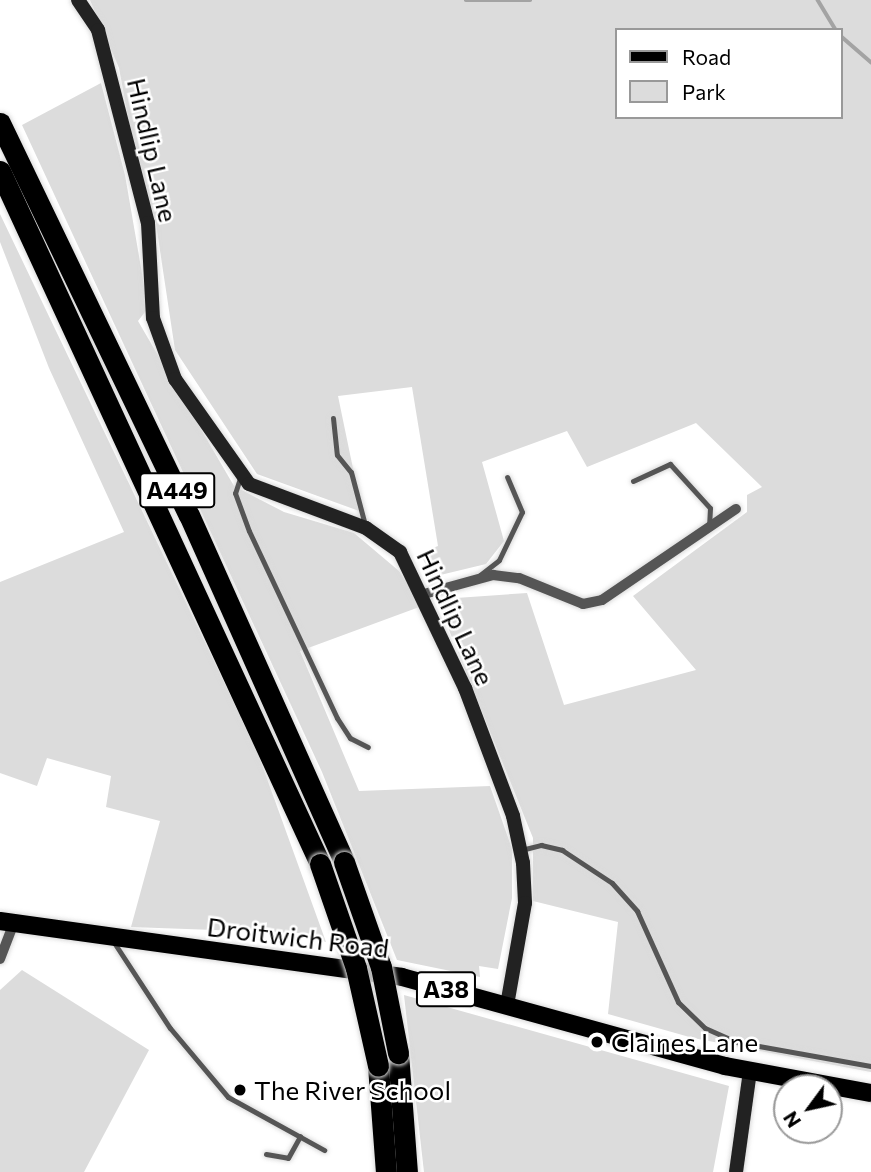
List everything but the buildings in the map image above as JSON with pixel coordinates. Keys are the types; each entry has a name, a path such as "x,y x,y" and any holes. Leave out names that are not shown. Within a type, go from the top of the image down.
{"highway":[{"name":"A449","path":"0,122 189,515 344,862 381,967 398,1053 407,1172"},
{"name":"A449","path":"0,171 320,864 356,968 378,1066 386,1172"}],"main road":[{"name":"Droitwich Road","path":"7,923 402,977 750,1071 871,1093"}],"street":[{"name":"Hindlip Lane","path":"78,0 98,30 148,223 153,318 164,356 241,475 270,497 366,528 400,552 424,594 521,850 525,903 506,1005"},
{"path":"424,594 474,579 519,578 583,604 592,602 736,509"},
{"path":"0,959 7,923"},
{"path":"736,1172 750,1071"}],"lane":[{"path":"333,418 337,455 351,472 366,528"},
{"path":"633,481 670,464 710,508 708,528"},
{"path":"241,475 235,493 249,531 337,718 350,738 368,747"},
{"path":"474,579 499,560 522,512 507,477"},
{"path":"521,850 541,845 562,850 612,883 637,911 678,1002 705,1028 736,1042 871,1066"},
{"path":"109,938 193,1060 228,1097 324,1150"},
{"path":"266,1154 288,1158 300,1136"}],"green space":[{"path":"90,0 871,0 871,1072 693,1038 608,1014 618,922 533,901 533,838 443,615 456,598 527,593 564,705 696,670 633,596 747,512 747,495 762,487 696,423 587,467 567,431 482,462 504,541 486,564 432,577 420,553 438,546 412,387 338,396 362,512 257,474 175,350 156,224 136,160 119,68"},
{"path":"101,83 125,175 148,308 138,321 234,486 284,512 354,533 399,571 422,606 300,651 359,791 490,786 512,849 512,898 498,969 479,966 480,977 397,960 322,772 22,125"},
{"path":"0,214 257,751 326,942 298,933 131,927 160,821 106,807 111,776 47,758 37,786 0,773 0,582 124,532 49,368 0,242"},
{"path":"22,970 149,1050 84,1172 0,1172 0,990"},
{"path":"404,995 729,1086 713,1172 424,1172"}],"waterway":[{"path":"466,0 530,0"},
{"path":"818,0 835,28"},
{"path":"843,38 871,62"}],"place":[{"name":"Claines Lane","path":"597,1042"},
{"name":"The River School","path":"240,1090"}]}
